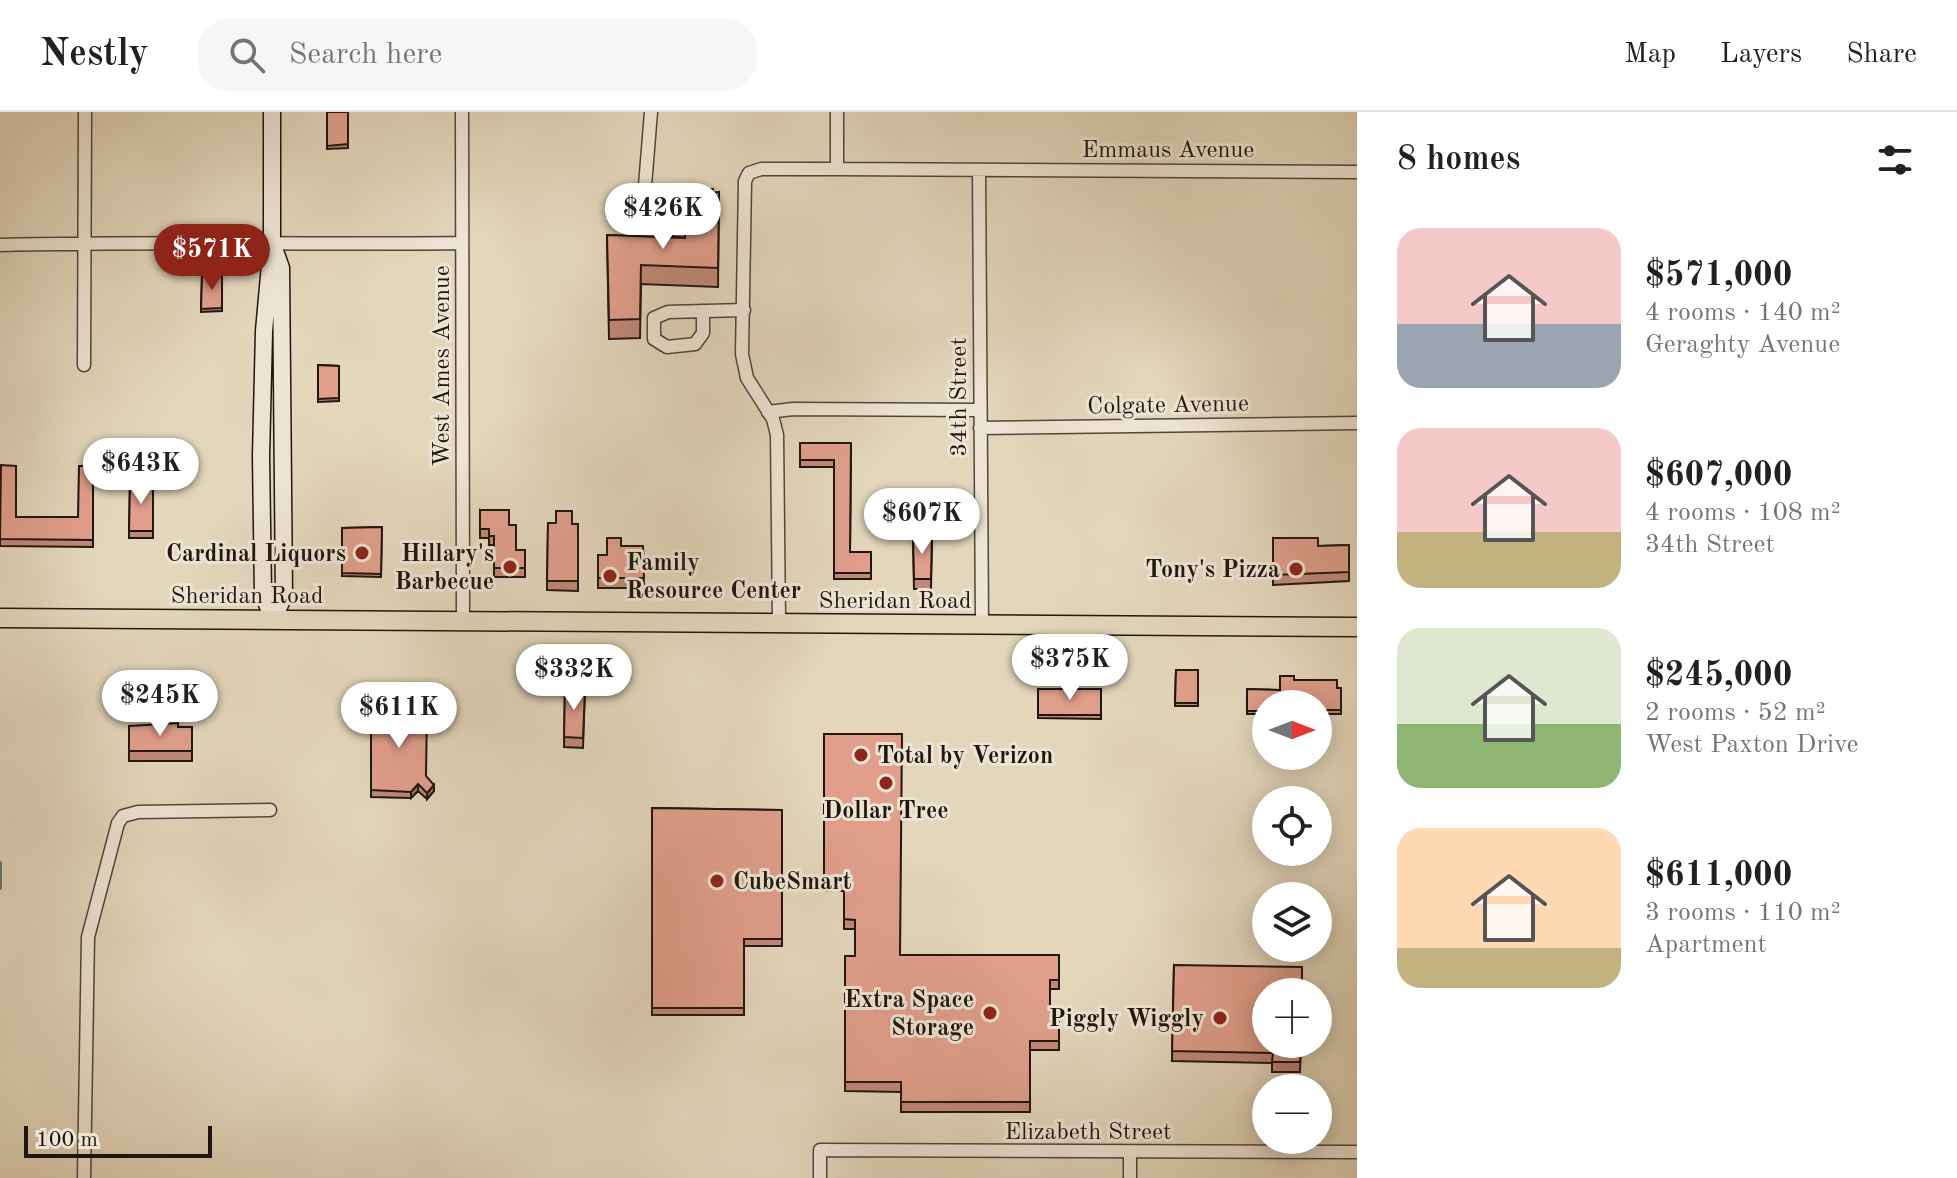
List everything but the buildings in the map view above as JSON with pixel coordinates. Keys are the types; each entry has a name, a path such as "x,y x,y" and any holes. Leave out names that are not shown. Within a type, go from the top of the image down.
{"main road":[{"path":"272,112 272,243 281,268 284,596 273,619"},
{"name":"Sheridan Road","path":"0,618 1357,627"}],"street":[{"path":"84,365 85,112"},
{"name":"West Ames Avenue","path":"462,112 463,621"},
{"path":"644,198 651,112"},
{"path":"837,116 837,169"},
{"name":"Emmaus Avenue","path":"744,310 745,181 749,173 761,169 1357,172"},
{"name":"34th Street","path":"979,170 982,624"},
{"path":"0,245 462,243"},
{"path":"703,311 703,333 695,344 667,347 654,339 654,318 659,314 703,311 744,310 742,354 747,378 768,412 777,435 779,623"},
{"path":"768,412 793,409 980,410"},
{"name":"Colgate Avenue","path":"980,428 1357,423"},
{"path":"84,1178 88,937 118,823 123,816 138,812 270,810"},
{"name":"Elizabeth Street","path":"820,1178 820,1150 1357,1152"},
{"path":"1130,1153 1130,1178"}],"waterway":[{"path":"0,863 0,888"}],"place":[{"name":"Cardinal Liquors","path":"362,553"},
{"name":"Hillary's Barbecue","path":"510,567"},
{"name":"Tony's Pizza","path":"1296,569"},
{"name":"Family Resource Center","path":"610,576"},
{"name":"Total by Verizon","path":"861,755"},
{"name":"Dollar Tree","path":"886,783"},
{"name":"CubeSmart","path":"717,881"},
{"name":"Extra Space Storage","path":"990,1013"},
{"name":"Piggly Wiggly","path":"1220,1018"}]}
